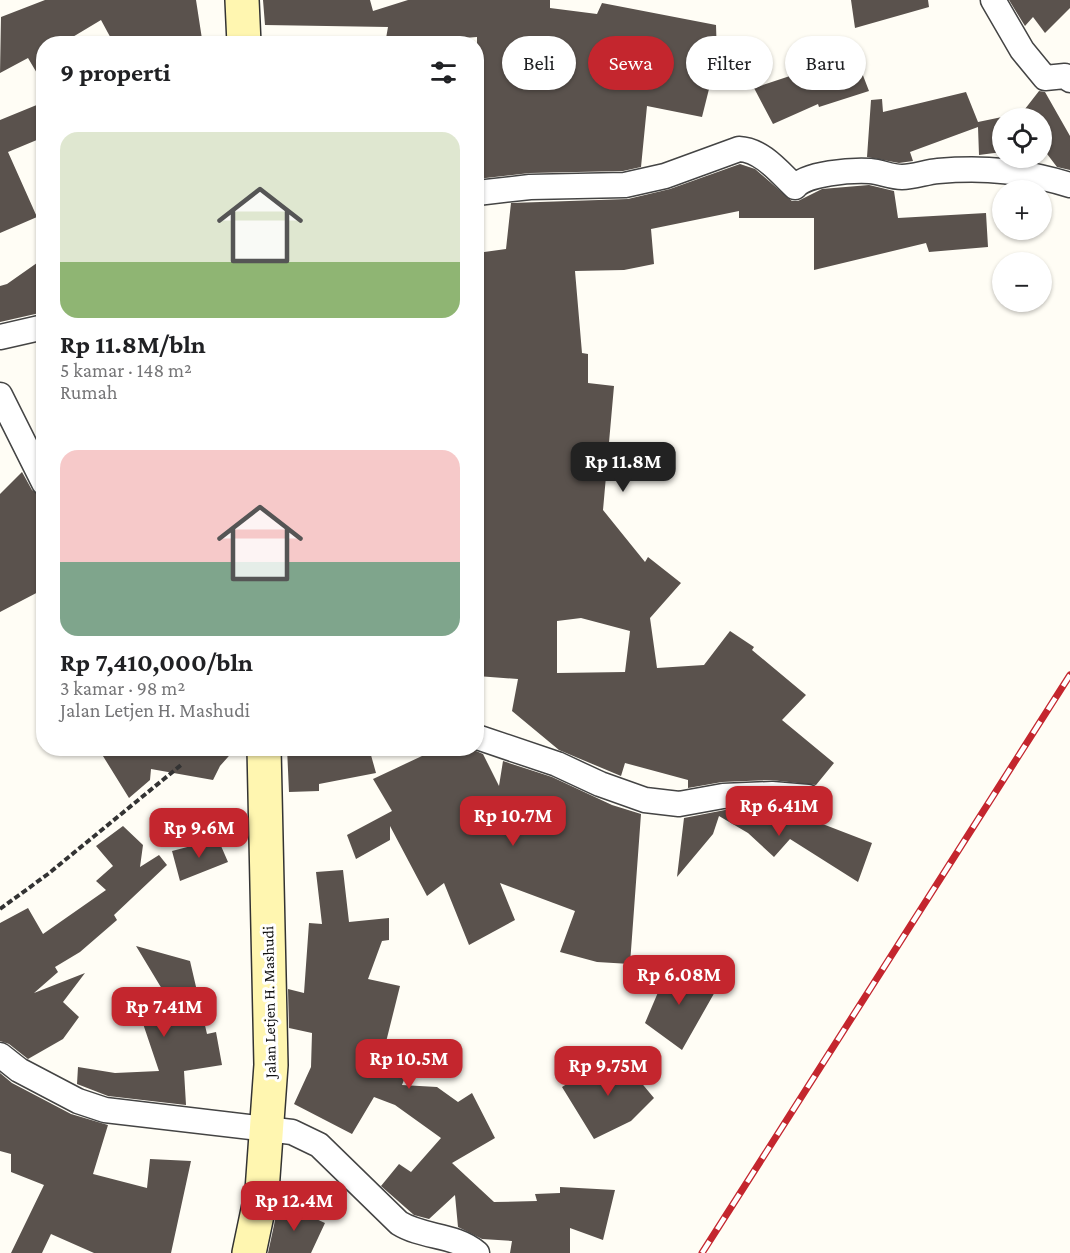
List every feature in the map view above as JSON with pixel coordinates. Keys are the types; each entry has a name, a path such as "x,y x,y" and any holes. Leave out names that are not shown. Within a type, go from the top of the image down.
{"main road":[{"path":"242,0 244,36"},
{"name":"Jalan Letjen H. Mashudi","path":"249,1253 262,1191 271,1065 264,756"}],"street":[{"path":"993,0 1022,50 1045,78 1065,76 1070,80"},
{"path":"484,192 530,187 625,185 665,176 739,149 752,151 795,187 800,181 808,178 849,172 871,171 901,177 936,171 1002,169 1070,185"},
{"path":"0,337 36,329"},
{"path":"0,395 36,467"},
{"path":"484,739 557,764 600,784 645,800 679,804 723,796 772,794 808,797"},
{"path":"0,1055 18,1070 78,1101 105,1110 267,1128 305,1136 319,1145 405,1227 454,1240 477,1253"}],"path":[{"path":"0,909 48,874 181,765"}],"building":[{"path":"45,0 196,0 202,36 110,36 101,20 74,36 36,36 36,72 28,58 0,73 1,17"},
{"path":"263,0 370,0 373,11 408,0 550,0 550,8 597,14 602,3 716,25 716,36 686,36 686,90 709,90 702,117 647,106 641,167 623,171 530,173 484,178 484,36 386,36 388,27 265,25"},
{"path":"851,0 928,0 929,7 855,28"},
{"path":"1009,0 1070,0 1070,8 1045,33 1033,17 1025,26"},
{"path":"785,78 785,90 866,90 866,83 869,91 819,107 818,104 773,124 755,90 773,90 773,82"},
{"path":"1039,91 1045,92 1070,136 1070,170 1057,167 1052,160 1052,108 1026,108"},
{"path":"966,92 978,122 992,119 992,153 979,155 978,127 910,152 913,161 899,163 867,157 871,100 882,99 883,112"},
{"path":"36,105 36,140 8,152 36,217 0,233 0,120"},
{"path":"740,164 755,169 792,201 798,201 822,189 869,185 894,191 898,218 986,213 988,247 929,252 926,243 814,270 814,218 739,218 739,211 651,229 654,264 624,270 575,271 582,353 588,354 588,383 614,386 603,510 645,562 648,557 681,583 650,618 657,668 704,665 730,631 754,647 752,650 806,695 782,720 834,763 816,785 771,780 722,782 688,788 688,780 625,763 621,776 559,750 512,711 518,679 484,677 484,252 506,249 511,203 628,199 670,189","holes":["581,618 630,631 625,672 557,673 557,621"]},
{"path":"36,264 36,314 0,322 0,286 7,284"},
{"path":"22,472 32,490 36,492 36,593 0,612 0,494"},
{"path":"103,756 229,756 220,766 213,780 151,769 150,780 129,798"},
{"path":"287,756 371,756 376,773 319,784 319,791 289,792"},
{"path":"422,756 484,756 499,786 503,761 552,777 612,805 641,814 630,964 597,962 560,952 575,911 500,883 515,920 469,945 444,883 427,896 390,826 390,840 356,859 347,835 392,811 373,779"},
{"path":"772,808 796,810 794,813 872,843 858,882 790,839 774,857 748,833 719,816 713,834 677,877 684,818 725,810"},
{"path":"123,826 143,845 140,867 159,855 167,865 114,915 117,920 80,952 55,967 58,972 34,993 85,973 63,1002 79,1017 63,1039 28,1059 9,1044 0,1041 0,923 28,908 43,934 106,890 96,881 113,866 96,846"},
{"path":"218,839 228,862 180,881 172,851"},
{"path":"343,870 349,922 389,918 389,940 382,941 368,979 400,986 382,1058 409,1067 402,1085 437,1087 458,1102 472,1093 495,1138 452,1163 494,1202 537,1201 535,1194 560,1193 560,1187 615,1190 603,1240 570,1228 570,1253 510,1253 512,1241 482,1239 458,1227 455,1195 429,1219 414,1215 381,1186 399,1164 411,1172 441,1138 395,1105 374,1097 352,1134 294,1104 311,1067 312,1033 289,1028 288,989 304,993 309,923 322,924 316,872"},
{"path":"136,946 190,961 207,1034 216,1032 222,1065 184,1071 186,1105 108,1096 77,1084 78,1067 115,1073 159,1071 135,1000 162,989"},
{"path":"670,964 716,990 682,1050 645,1023"},
{"path":"619,1056 654,1098 631,1121 594,1139 562,1087 592,1068 595,1072"},
{"path":"0,1073 12,1083 71,1114 108,1125 93,1174 147,1188 150,1159 191,1161 171,1253 94,1253 51,1234 42,1253 11,1253 44,1185 11,1172 11,1154 0,1151"},
{"path":"279,1202 325,1223 311,1253 268,1253"}],"railway":[{"path":"702,1253 1070,675"}]}
